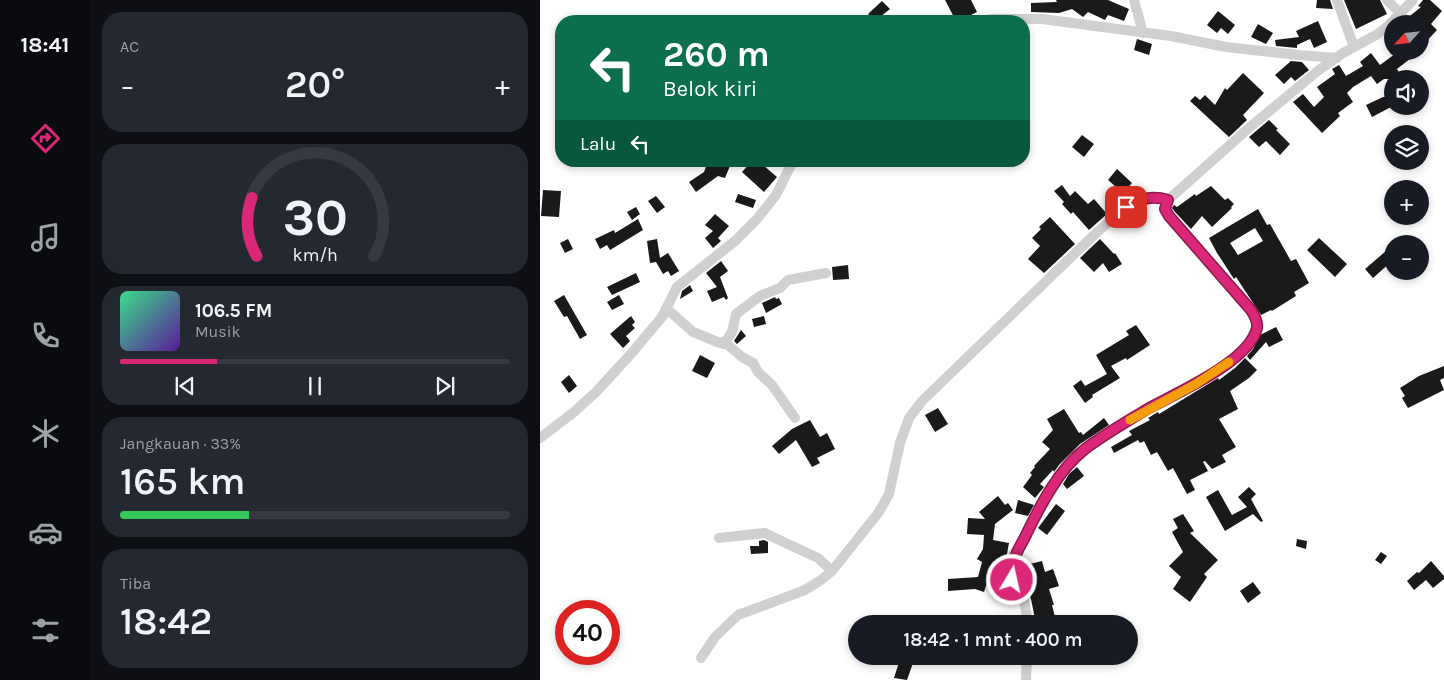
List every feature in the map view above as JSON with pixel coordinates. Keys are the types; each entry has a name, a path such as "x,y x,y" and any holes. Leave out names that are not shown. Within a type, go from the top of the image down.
{"street":[{"path":"1134,0 1143,33"},
{"path":"1337,0 1354,47"},
{"path":"1387,0 1400,13"},
{"path":"1026,615 1024,600 1012,580 1013,564 1032,523 1064,470 1084,450 1104,436 1149,408 1196,384 1236,358 1247,346 1257,326 1251,310 1169,216 1165,209 1168,200 1250,127 1319,70 1376,35 1413,0"},
{"path":"1030,19 1171,36 1226,47 1337,58"},
{"path":"540,438 556,427 596,392 630,355 662,317 677,287 735,241 757,219 776,195 790,167"},
{"path":"701,658 715,637 738,615 804,590 822,580 832,571 882,506 888,494 900,443 909,418 922,400 1095,234 1126,207 1149,197 1168,200"},
{"path":"720,343 726,341 732,332 736,314 760,296 780,288 788,280 826,273"},
{"path":"666,308 693,332 728,345 742,357 753,363 758,372 772,385 795,418"},
{"path":"719,538 756,533 769,534 818,558 832,571"},
{"path":"1026,680 1027,665"}],"building":[{"path":"945,0 971,0 977,12 971,15 953,15"},
{"path":"1056,0 1108,0 1129,9 1124,21 1108,15 1105,20 1088,12 1083,17 1072,9 1059,13 1031,12 1031,3 1057,2"},
{"path":"1317,0 1330,0 1333,9 1316,8"},
{"path":"1344,0 1380,0 1387,14 1356,29"},
{"path":"1423,0 1430,0 1442,11 1431,24 1437,30 1429,38 1429,15 1411,15 1421,7 1418,6"},
{"path":"882,1 890,9 882,15 868,14"},
{"path":"1218,11 1235,25 1228,34 1221,28 1217,33 1207,25"},
{"path":"1318,21 1327,42 1314,48 1310,39 1297,45 1297,48 1276,46 1275,40 1299,37 1296,31"},
{"path":"1258,24 1273,33 1266,44 1251,37"},
{"path":"1137,39 1152,44 1149,55 1134,50"},
{"path":"1371,53 1380,65 1387,60 1408,60 1398,70 1384,70 1384,79 1377,84 1371,76 1353,87 1347,93 1353,102 1338,113 1340,116 1322,133 1293,102 1303,94 1314,107 1324,97 1317,87 1335,74 1332,69 1339,65 1346,76 1363,66 1360,62"},
{"path":"1291,61 1302,62 1309,70 1295,81 1291,77 1284,84 1275,75"},
{"path":"1243,73 1264,93 1243,115 1247,120 1229,137 1190,101 1195,96 1200,100 1205,95 1215,105 1225,88 1227,90"},
{"path":"1384,97 1384,111 1372,117 1366,105"},
{"path":"1269,120 1290,144 1280,155 1266,141 1259,147 1249,137"},
{"path":"1082,135 1094,144 1084,157 1072,147"},
{"path":"706,167 730,167 725,178 718,176 696,192 689,182 704,172"},
{"path":"747,167 765,167 777,177 764,192 742,172"},
{"path":"1117,169 1132,183 1123,193 1108,180"},
{"path":"1062,185 1070,196 1075,191 1088,204 1094,199 1107,214 1089,230 1073,212 1071,214 1062,204 1064,202 1054,191"},
{"path":"1211,186 1225,200 1228,198 1234,204 1212,227 1202,216 1191,229 1172,208 1174,205 1177,207 1195,194 1196,196"},
{"path":"543,190 561,191 559,217 541,216"},
{"path":"738,194 756,200 753,208 735,202"},
{"path":"656,196 665,207 657,213 648,201"},
{"path":"636,207 640,214 632,220 627,212"},
{"path":"1258,209 1267,225 1270,224 1291,261 1296,259 1309,283 1294,292 1296,296 1272,311 1261,315 1236,277 1234,279 1209,238","holes":["1255,228 1263,241 1238,255 1230,243"]},
{"path":"715,214 729,226 718,238 721,241 713,248 705,238 713,231 705,225"},
{"path":"1050,217 1075,244 1044,273 1028,259 1040,246 1032,238 1041,229 1039,227"},
{"path":"638,219 643,230 610,250 607,245 600,249 595,239 614,230 615,233"},
{"path":"1319,238 1347,264 1335,277 1307,250"},
{"path":"568,239 573,249 565,253 560,243"},
{"path":"657,239 660,258 668,253 679,271 671,276 668,271 663,274 656,262 650,263 647,241"},
{"path":"1100,239 1115,253 1122,264 1109,272 1103,263 1094,272 1080,258"},
{"path":"1384,253 1384,268 1373,278 1365,269"},
{"path":"721,261 728,271 720,277 728,298 726,300 724,297 712,302 707,291 717,287 706,273"},
{"path":"848,265 849,279 833,280 832,267"},
{"path":"636,273 640,282 612,295 607,287"},
{"path":"690,285 693,291 680,299 682,291"},
{"path":"564,295 587,335 580,339 567,316 564,317 554,301"},
{"path":"619,295 624,304 612,310 607,302"},
{"path":"775,297 776,299 779,298 782,304 766,313 762,303"},
{"path":"631,316 635,322 632,325 635,328 626,336 630,341 623,348 610,334"},
{"path":"764,316 766,324 754,327 752,319"},
{"path":"1136,325 1150,345 1127,360 1126,358 1111,366 1120,378 1092,395 1093,397 1085,403 1073,386 1081,380 1085,386 1107,374 1096,355 1129,335 1126,331"},
{"path":"1276,327 1283,340 1269,347 1266,342 1250,360 1247,356 1260,335"},
{"path":"741,330 746,336 737,344 734,341"},
{"path":"700,355 715,363 707,378 692,371"},
{"path":"1245,358 1257,370 1230,391 1238,409 1219,419 1236,447 1222,455 1226,462 1212,469 1205,461 1203,462 1208,471 1190,480 1195,490 1187,494 1173,468 1168,471 1157,452 1151,455 1144,441 1140,443 1138,440 1114,453 1111,447 1132,435 1129,431 1218,378 1219,380"},
{"path":"1444,366 1444,378 1440,380 1444,390 1408,408 1402,398 1405,396 1400,388 1419,376"},
{"path":"569,375 577,386 569,393 561,382"},
{"path":"938,408 948,424 935,432 925,415"},
{"path":"1064,409 1079,433 1081,432 1083,435 1104,418 1109,425 1080,444 1054,472 1053,470 1040,484 1044,487 1035,498 1023,487 1032,475 1030,473 1034,466 1050,449 1042,442 1053,430 1047,419"},
{"path":"810,420 820,437 827,433 835,449 817,458 820,463 812,467 796,440 779,454 772,446 792,429"},
{"path":"1077,467 1084,476 1067,489 1063,484 1069,474"},
{"path":"1249,487 1256,494 1251,499 1263,521 1261,522 1253,514 1225,531 1206,497 1218,490 1232,515 1247,507 1238,497"},
{"path":"998,496 1005,505 1008,503 1013,510 995,524 993,540 1009,543 1005,564 994,561 984,592 975,589 948,591 948,579 978,577 982,562 977,559 983,549 984,535 967,534 968,518 985,519 979,512"},
{"path":"1018,500 1034,505 1028,516 1015,513"},
{"path":"1056,504 1065,511 1047,535 1038,528"},
{"path":"1183,514 1194,531 1190,533 1218,560 1204,574 1207,577 1190,602 1173,589 1181,577 1169,566 1183,552 1172,532 1178,528 1173,519"},
{"path":"1297,539 1307,541 1306,549 1296,546"},
{"path":"764,540 768,542 768,553 751,554 750,546 759,546 759,541"},
{"path":"1381,552 1387,556 1381,564 1375,560"},
{"path":"1042,561 1045,572 1053,569 1059,586 1049,589 1054,605 1052,605 1054,615 1034,615 1031,599 1021,579 1025,578 1022,566"},
{"path":"1431,561 1444,576 1444,579 1433,588 1426,580 1414,590 1407,581 1417,572 1419,573"},
{"path":"1253,582 1261,593 1248,603 1240,591"},
{"path":"898,665 912,665 907,680 894,678"}],"slow traffic":[{"path":"1130,420 1196,384 1229,362"}],"route":[{"path":"1012,580 1013,564 1018,550 1064,470 1084,450 1104,436 1149,408 1196,384 1236,358 1247,346 1257,326 1251,310 1169,216 1165,209 1168,200 1149,197 1126,207"}]}
